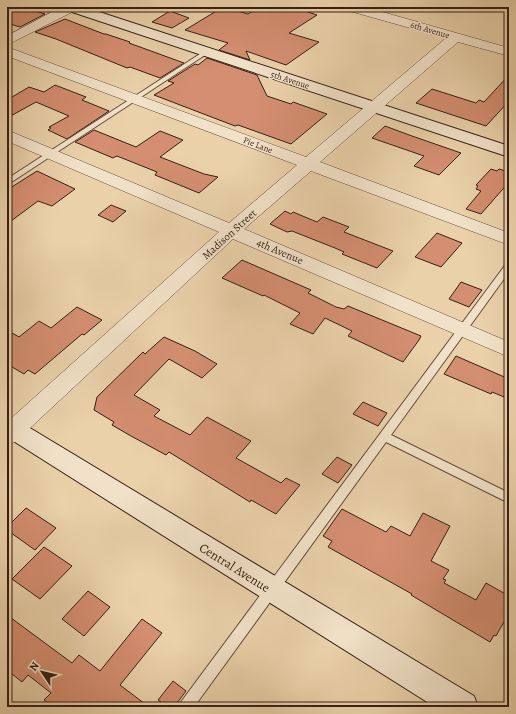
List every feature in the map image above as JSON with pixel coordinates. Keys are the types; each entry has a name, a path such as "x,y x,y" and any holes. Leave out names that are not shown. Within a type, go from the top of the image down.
{"street":[{"path":"7,41 71,7"},
{"name":"5th Avenue","path":"71,7 509,152"},
{"name":"6th Avenue","path":"351,7 509,52"},
{"name":"Madison Street","path":"9,430 232,230 455,37"},
{"name":"Pie Lane","path":"7,51 136,98 307,164 509,239"},
{"name":"4th Avenue","path":"7,135 232,230 509,350"},
{"name":"Central Avenue","path":"9,430 463,707"}],"lane":[{"path":"7,183 206,52"},
{"path":"186,707 270,589 509,266"},
{"path":"384,436 509,498"}],"building":[{"path":"7,7 16,7 26,10 29,9 45,14 20,27 7,23"},
{"path":"223,7 248,14 259,7 293,7 317,15 289,33 319,42 286,65 246,51 250,60 219,50 228,43 185,30"},
{"path":"170,11 189,18 172,28 152,22"},
{"path":"65,19 184,63 160,78 130,67 127,68 35,32"},
{"path":"207,58 257,75 267,96 291,104 293,102 327,114 291,144 238,125 235,126 154,95 174,83 168,81 195,64 198,65"},
{"path":"509,75 509,101 486,126 416,103 432,89 476,103 479,100 484,102"},
{"path":"55,85 86,97 82,100 109,111 67,139 48,130 51,128 49,127 69,116 36,102 7,118 7,100 29,87 44,92"},
{"path":"385,126 461,153 439,175 414,166 424,156 372,138"},
{"path":"94,130 136,147 160,131 183,140 160,157 204,174 218,177 199,193 155,175 157,172 117,156 113,158 75,142"},
{"path":"491,169 497,171 499,169 509,172 509,182 481,214 466,209 481,191 476,189 478,186 476,185"},
{"path":"37,171 75,189 52,206 38,201 7,224 7,190"},
{"path":"111,205 126,211 113,222 98,215"},
{"path":"285,211 291,214 293,212 317,222 323,217 349,227 344,232 393,251 377,268 342,254 344,252 335,248 292,231 287,232 270,224"},
{"path":"437,233 462,243 441,267 415,257"},
{"path":"242,260 311,290 308,293 336,307 344,309 348,306 421,336 403,362 348,336 352,331 325,318 313,334 290,324 300,313 264,295 263,296 222,278"},
{"path":"461,282 482,290 469,307 449,299"},
{"path":"77,307 102,320 84,335 82,334 35,374 28,370 24,374 7,364 7,330 19,337 39,321 51,328"},
{"path":"164,337 195,351 217,364 202,378 169,359 134,395 160,410 154,416 190,435 207,417 251,441 236,458 281,483 286,478 300,485 276,514 251,500 250,502 169,452 166,455 131,436 112,425 114,422 94,410 97,397 143,352 145,354"},
{"path":"456,356 509,379 509,399 492,392 491,394 444,374"},
{"path":"363,402 387,413 378,426 353,414"},
{"path":"337,457 352,465 338,483 322,474"},
{"path":"26,508 56,528 35,550 7,530 7,527"},
{"path":"342,509 386,532 391,526 410,536 423,513 450,526 431,561 449,570 443,579 446,580 444,583 476,600 486,583 509,596 509,613 496,636 494,635 490,642 411,595 412,594 328,547 332,541 323,536"},
{"path":"44,547 72,566 40,599 12,579"},
{"path":"88,591 110,607 84,636 62,619"},
{"path":"7,615 72,663 79,655 100,671 142,619 162,633 120,685 149,707 53,707 44,700 51,693 28,675 22,682 7,670"},
{"path":"173,681 186,691 174,707 168,707 158,700"}],"waterway":[{"path":"503,7 509,10"}]}
